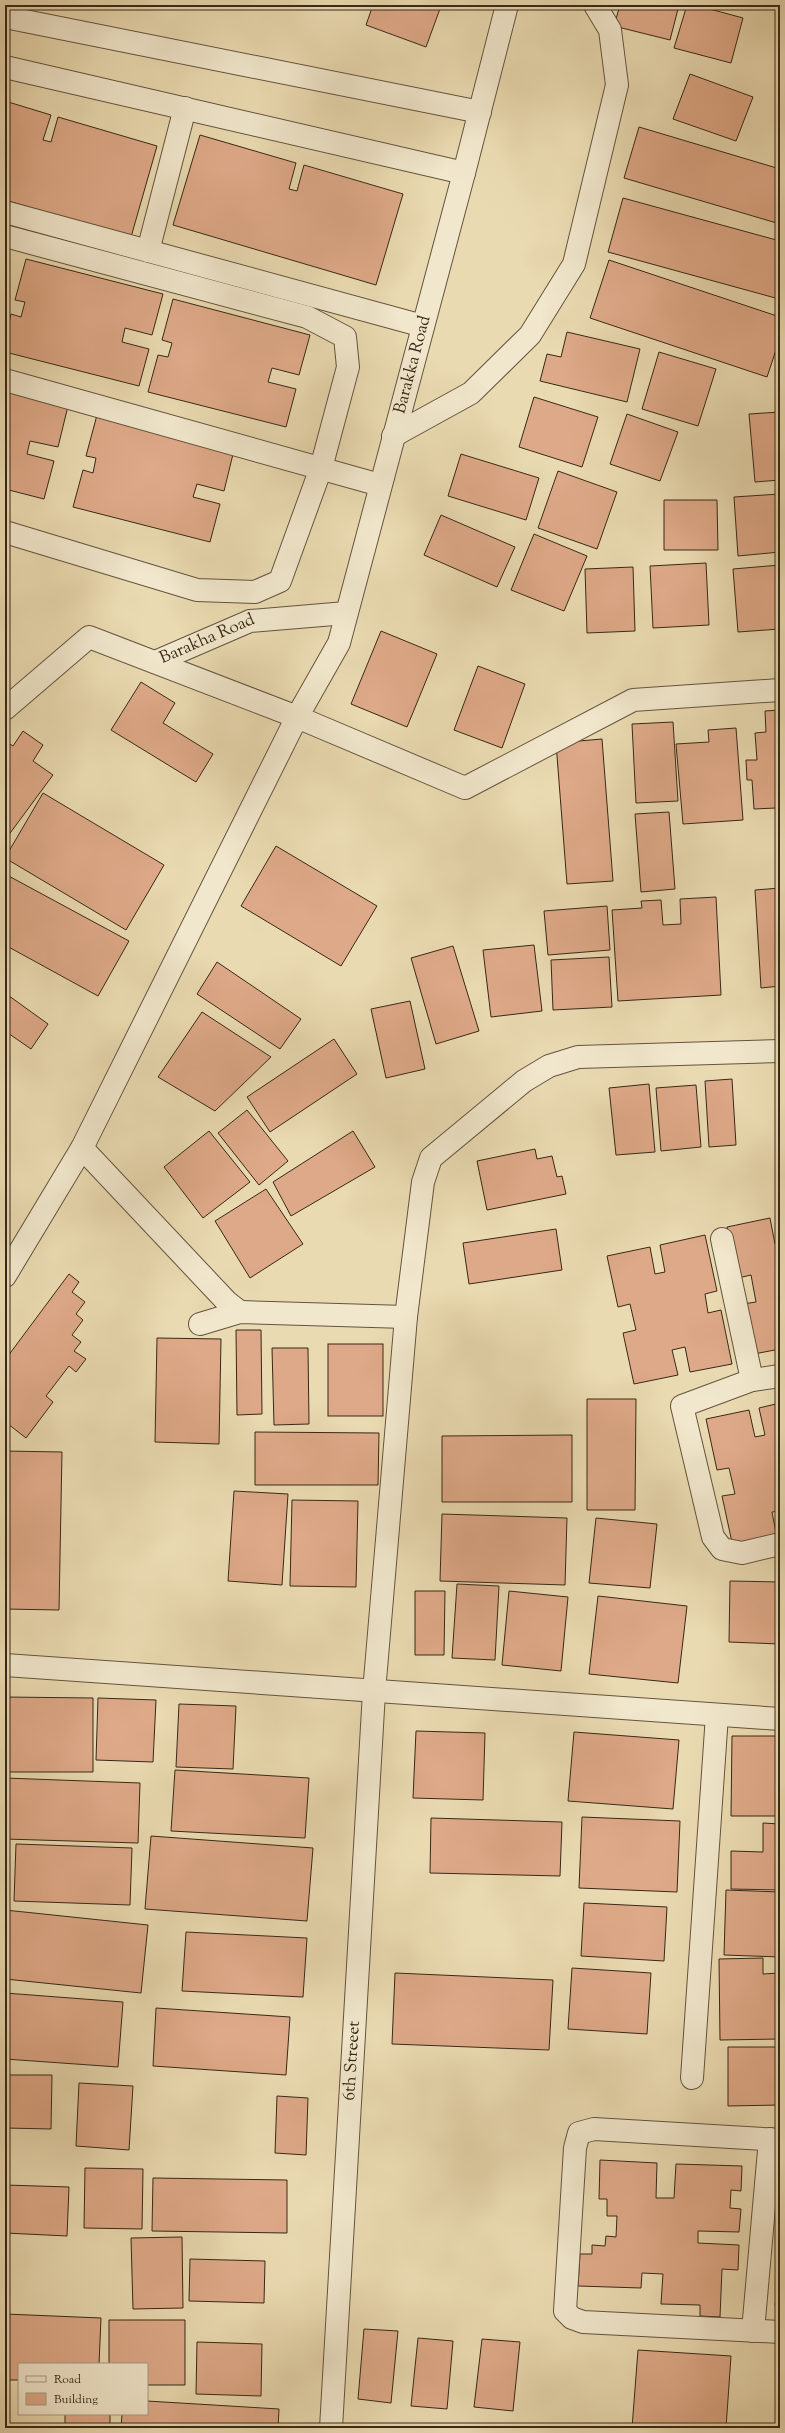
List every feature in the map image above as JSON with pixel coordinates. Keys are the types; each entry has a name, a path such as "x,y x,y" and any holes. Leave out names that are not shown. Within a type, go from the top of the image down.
{"street":[{"name":"Barakka Road","path":"5,1276 82,1148 297,717 338,643 464,173 507,5"},
{"path":"393,436 471,393 530,335 574,264 618,85 610,30 595,5"},
{"path":"5,17 480,112"},
{"path":"5,67 464,173"},
{"path":"148,251 184,108"},
{"path":"5,212 423,326"},
{"path":"5,236 307,317 345,336 348,367 321,468 280,581 255,592 197,590 5,532"},
{"path":"5,380 380,485"},
{"name":"Barakha Road","path":"5,709 89,637 155,662 250,621 346,613"},
{"path":"155,662 297,717 465,788 633,700 780,690"},
{"name":"6th Streeet","path":"331,2428 374,1692 406,1318 418,1212 423,1182 431,1158 524,1081 549,1066 578,1057 780,1051"},
{"path":"82,1148 227,1302 240,1312"},
{"path":"722,1239 752,1380"},
{"path":"200,1324 240,1312 406,1318"},
{"path":"780,1376 752,1380 682,1406 713,1537 722,1549 742,1553 780,1544"},
{"path":"5,1665 374,1692 780,1719"},
{"path":"692,2078 717,1715"},
{"path":"753,2331 775,2140 594,2130 579,2134 575,2148 565,2311 572,2318 583,2322 753,2331 780,2332"}],"building":[{"path":"373,5 441,6 426,47 366,25"},
{"path":"620,5 679,5 670,40 614,26"},
{"path":"687,5 695,5 743,18 731,63 674,48"},
{"path":"690,74 753,97 736,141 673,119"},
{"path":"5,101 51,115 43,140 51,142 58,117 157,146 131,237 5,200"},
{"path":"639,127 780,169 780,224 624,178"},
{"path":"200,135 296,163 289,189 297,191 304,165 403,194 376,285 173,225"},
{"path":"623,198 780,241 779,299 608,252"},
{"path":"26,259 163,294 152,335 125,328 122,342 149,349 139,386 5,352 5,337 11,314 21,317 25,302 15,300"},
{"path":"609,260 780,317 780,338 767,377 590,318"},
{"path":"173,299 310,335 299,375 272,368 268,382 296,389 286,427 148,392 158,355 168,357 172,343 162,340"},
{"path":"567,332 640,349 627,402 540,381 547,354 561,357"},
{"path":"659,352 716,369 698,426 642,409"},
{"path":"5,390 68,406 58,447 30,441 27,454 54,461 44,499 5,489"},
{"path":"534,397 598,417 582,467 519,447"},
{"path":"780,412 780,480 755,482 749,414"},
{"path":"627,414 678,432 660,481 610,464"},
{"path":"97,415 234,450 224,491 197,484 193,497 220,504 210,542 73,507 83,470 93,473 96,458 86,456"},
{"path":"461,454 539,478 526,520 448,496"},
{"path":"558,471 617,492 597,549 538,528"},
{"path":"780,494 780,552 738,556 734,497"},
{"path":"664,500 717,500 718,550 664,550"},
{"path":"441,515 515,547 497,587 424,555"},
{"path":"534,534 587,556 564,611 511,590"},
{"path":"706,563 709,625 653,628 650,566"},
{"path":"780,565 780,629 738,632 733,569"},
{"path":"633,567 635,631 587,633 585,569"},
{"path":"381,631 437,654 407,727 351,704"},
{"path":"478,666 525,684 502,748 454,730"},
{"path":"141,682 175,703 163,723 213,754 196,782 111,730"},
{"path":"780,710 780,831 777,832 776,808 754,809 752,780 747,780 746,760 757,760 755,733 766,732 765,711"},
{"path":"673,722 678,801 636,803 632,724"},
{"path":"736,728 743,820 683,824 676,744 709,742 708,730"},
{"path":"23,731 43,745 33,761 53,775 5,840 5,741 13,746"},
{"path":"602,739 613,881 567,884 556,743"},
{"path":"43,793 164,865 126,930 5,858"},
{"path":"669,812 675,889 641,892 635,814"},
{"path":"276,846 377,906 341,966 241,906"},
{"path":"5,874 129,941 98,996 5,945"},
{"path":"780,888 780,986 761,988 755,890"},
{"path":"716,897 721,995 618,1001 612,910 642,908 641,901 661,900 663,925 681,924 680,899"},
{"path":"607,906 610,950 548,955 544,911"},
{"path":"534,945 542,1011 491,1017 483,950"},
{"path":"453,946 479,1031 436,1044 411,958"},
{"path":"609,957 612,1007 553,1010 551,960"},
{"path":"217,962 301,1019 280,1049 197,994"},
{"path":"5,993 48,1024 31,1049 5,1031"},
{"path":"410,1001 425,1069 386,1078 371,1009"},
{"path":"202,1012 271,1057 215,1111 158,1077"},
{"path":"334,1039 357,1074 270,1132 247,1097"},
{"path":"732,1079 736,1145 709,1147 705,1081"},
{"path":"649,1084 655,1152 616,1155 609,1088"},
{"path":"696,1085 701,1147 661,1151 656,1088"},
{"path":"247,1110 288,1161 259,1185 218,1133"},
{"path":"209,1131 250,1182 203,1218 164,1167"},
{"path":"353,1131 375,1167 291,1216 273,1182"},
{"path":"535,1149 537,1159 552,1156 557,1177 562,1176 566,1194 487,1210 477,1161"},
{"path":"266,1189 303,1244 250,1278 215,1221"},
{"path":"770,1218 775,1244 780,1244 780,1349 754,1354 743,1304 756,1302 751,1275 738,1278 727,1227"},
{"path":"556,1229 562,1270 469,1284 463,1243"},
{"path":"705,1235 717,1291 705,1294 708,1313 721,1310 732,1364 690,1372 685,1347 672,1350 678,1375 634,1384 623,1333 636,1330 630,1304 618,1307 607,1256 650,1247 655,1274 665,1272 660,1245"},
{"path":"69,1274 79,1282 72,1292 85,1302 76,1314 83,1320 72,1335 81,1342 74,1351 86,1359 76,1372 69,1366 46,1396 53,1402 26,1438 8,1424 5,1428 5,1360"},
{"path":"236,1330 261,1330 262,1414 237,1415"},
{"path":"157,1338 221,1339 219,1444 155,1442"},
{"path":"328,1344 383,1344 383,1416 328,1416"},
{"path":"272,1348 308,1348 309,1424 274,1425"},
{"path":"587,1399 636,1399 635,1510 587,1510"},
{"path":"780,1403 780,1511 772,1512 777,1538 733,1547 722,1496 735,1494 729,1468 717,1470 706,1419 749,1410 755,1437 765,1435 759,1408"},
{"path":"255,1432 379,1433 378,1485 255,1485"},
{"path":"572,1435 572,1502 442,1502 442,1436"},
{"path":"5,1451 62,1452 59,1610 5,1609"},
{"path":"234,1491 288,1494 282,1585 228,1581"},
{"path":"292,1500 358,1501 356,1587 290,1586"},
{"path":"442,1514 567,1518 565,1585 440,1581"},
{"path":"596,1518 657,1524 650,1588 589,1583"},
{"path":"730,1581 780,1582 780,1644 729,1642"},
{"path":"457,1584 499,1586 495,1660 452,1658"},
{"path":"415,1591 445,1591 444,1655 415,1655"},
{"path":"509,1591 568,1597 561,1671 502,1665"},
{"path":"598,1596 687,1606 678,1683 589,1674"},
{"path":"5,1697 93,1698 93,1772 5,1772"},
{"path":"98,1698 156,1700 153,1762 96,1760"},
{"path":"179,1704 236,1706 233,1769 176,1767"},
{"path":"416,1731 485,1733 483,1800 413,1798"},
{"path":"574,1732 679,1740 673,1809 568,1801"},
{"path":"732,1736 780,1736 780,1816 731,1816"},
{"path":"175,1770 309,1778 305,1838 171,1831"},
{"path":"5,1778 140,1783 138,1843 5,1839"},
{"path":"582,1817 680,1821 677,1892 579,1888"},
{"path":"431,1818 562,1822 560,1876 430,1873"},
{"path":"763,1823 780,1824 780,1890 731,1889 731,1851 763,1852"},
{"path":"151,1836 313,1848 307,1921 145,1909"},
{"path":"16,1844 132,1848 130,1905 14,1901"},
{"path":"726,1890 780,1892 780,1957 724,1955"},
{"path":"584,1903 667,1907 664,1961 581,1956"},
{"path":"5,1910 148,1925 141,1993 5,1979"},
{"path":"186,1932 307,1938 303,1997 182,1991"},
{"path":"763,1958 763,1974 780,1973 780,2039 720,2040 719,1959"},
{"path":"572,1968 651,1973 647,2034 568,2029"},
{"path":"395,1973 553,1980 549,2050 392,2044"},
{"path":"5,1993 123,2002 118,2067 5,2059"},
{"path":"156,2008 290,2017 286,2075 153,2066"},
{"path":"728,2047 780,2047 780,2105 728,2106"},
{"path":"5,2075 52,2075 51,2129 5,2128"},
{"path":"79,2083 133,2086 129,2150 76,2146"},
{"path":"277,2096 308,2098 306,2155 275,2153"},
{"path":"600,2160 657,2163 656,2198 674,2198 676,2164 742,2166 741,2191 731,2190 730,2208 741,2209 739,2232 698,2231 698,2243 739,2245 738,2270 722,2269 720,2317 700,2316 700,2305 661,2304 663,2274 642,2273 641,2288 578,2286 580,2254 592,2254 592,2245 605,2246 606,2236 616,2237 617,2216 607,2216 607,2199 599,2199"},
{"path":"85,2168 143,2169 142,2229 84,2228"},
{"path":"153,2178 287,2180 287,2233 152,2231"},
{"path":"5,2185 69,2187 67,2236 5,2233"},
{"path":"182,2237 183,2308 133,2309 131,2238"},
{"path":"190,2259 265,2261 264,2303 189,2301"},
{"path":"778,2280 780,2280 780,2306 775,2306"},
{"path":"5,2314 101,2318 99,2363 18,2363 18,2380 5,2380"},
{"path":"109,2320 185,2320 185,2385 148,2385 148,2363 109,2363"},
{"path":"364,2329 398,2331 391,2403 358,2399"},
{"path":"418,2338 453,2341 447,2409 411,2406"},
{"path":"482,2339 520,2342 513,2411 474,2407"},
{"path":"197,2342 262,2344 261,2396 196,2394"},
{"path":"638,2350 731,2356 726,2428 632,2428"},
{"path":"148,2401 279,2409 278,2428 121,2428 122,2415 148,2415"},
{"path":"65,2415 110,2415 110,2428 65,2428"}]}
